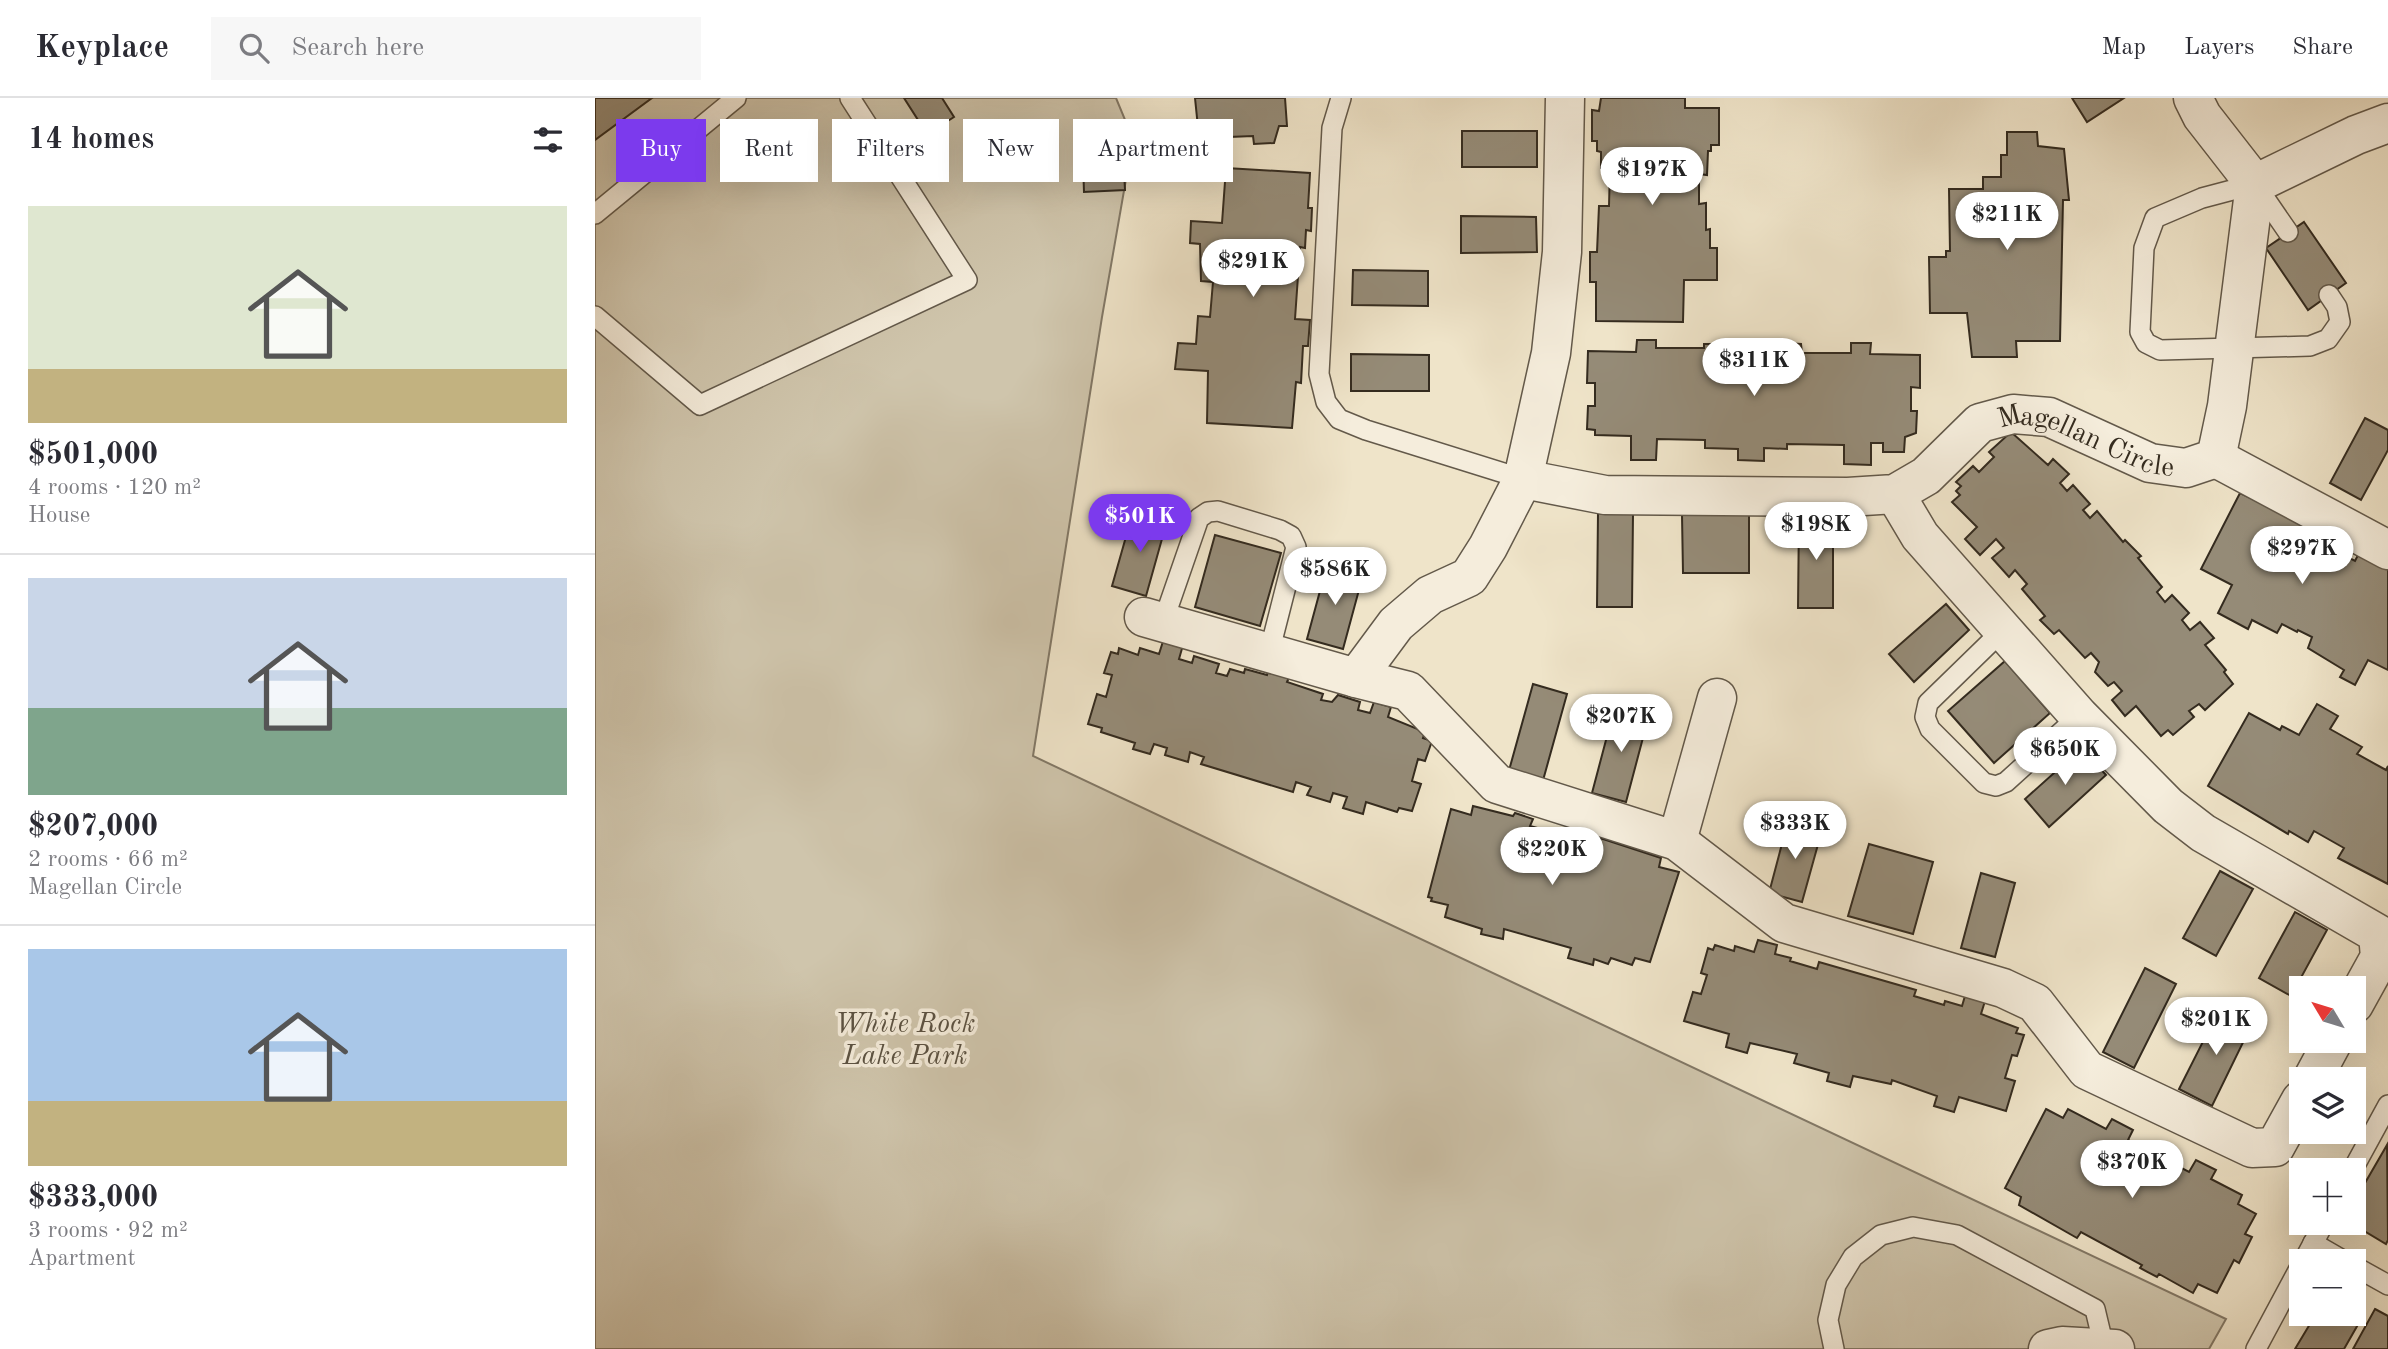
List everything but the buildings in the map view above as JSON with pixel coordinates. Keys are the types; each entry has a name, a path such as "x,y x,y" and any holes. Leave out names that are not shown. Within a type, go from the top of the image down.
{"street":[{"path":"1356,678 1396,624 1430,595 1469,577 1488,547 1523,479 1551,353 1562,252 1565,98"},
{"path":"2193,98 2202,116 2255,184 2355,135 2388,123"},
{"name":"Magellan Circle","path":"1523,479 1605,495 1895,494 1926,476 1980,424 2013,414 2049,417 2150,463 2186,468 2216,458 2227,406 2255,184"},
{"path":"2216,458 2388,550"},
{"path":"1895,494 1920,536 2079,716 2168,807 2203,832 2378,933 2380,957 2366,982"},
{"path":"1153,620 1408,691 1497,784 1677,841 1784,923 2003,988 2035,1003 2087,1070 2252,1148 2275,1147 2289,1122"},
{"path":"1677,841 1717,698"},
{"path":"2048,1349 2062,1346 2109,1348"}],"lane":[{"path":"595,214 736,98"},
{"path":"595,316 700,405 967,280 850,98"},
{"path":"1341,98 1332,128 1319,374 1325,402 1339,419 1366,430 1523,479"},
{"path":"2288,232 2255,184 2201,198 2155,218 2144,248 2140,332 2146,343 2160,350 2310,346 2328,339 2340,322 2337,307 2329,295"},
{"path":"1153,620 1199,518 1208,512 1218,511 1280,530 1291,536 1296,547 1269,653"},
{"path":"2003,630 1928,703 1925,717 1930,729 1984,783 1996,786 2006,782 2079,716"},
{"path":"2359,1158 2388,1105"},
{"path":"1834,1349 1828,1320 1836,1286 1853,1257 1881,1235 1913,1227 1957,1235 2095,1309 2109,1348"},
{"path":"2310,1249 2317,1235"},
{"path":"2313,1243 2323,1249"},
{"path":"2366,1273 2388,1285"},
{"path":"2256,1349 2289,1287"}],"green space":[{"name":"White Rock Lake Park","path":"595,98 1116,98 1125,119 1073,119 1073,182 1126,182 1033,756 2226,1319 2209,1349 595,1349"}]}
